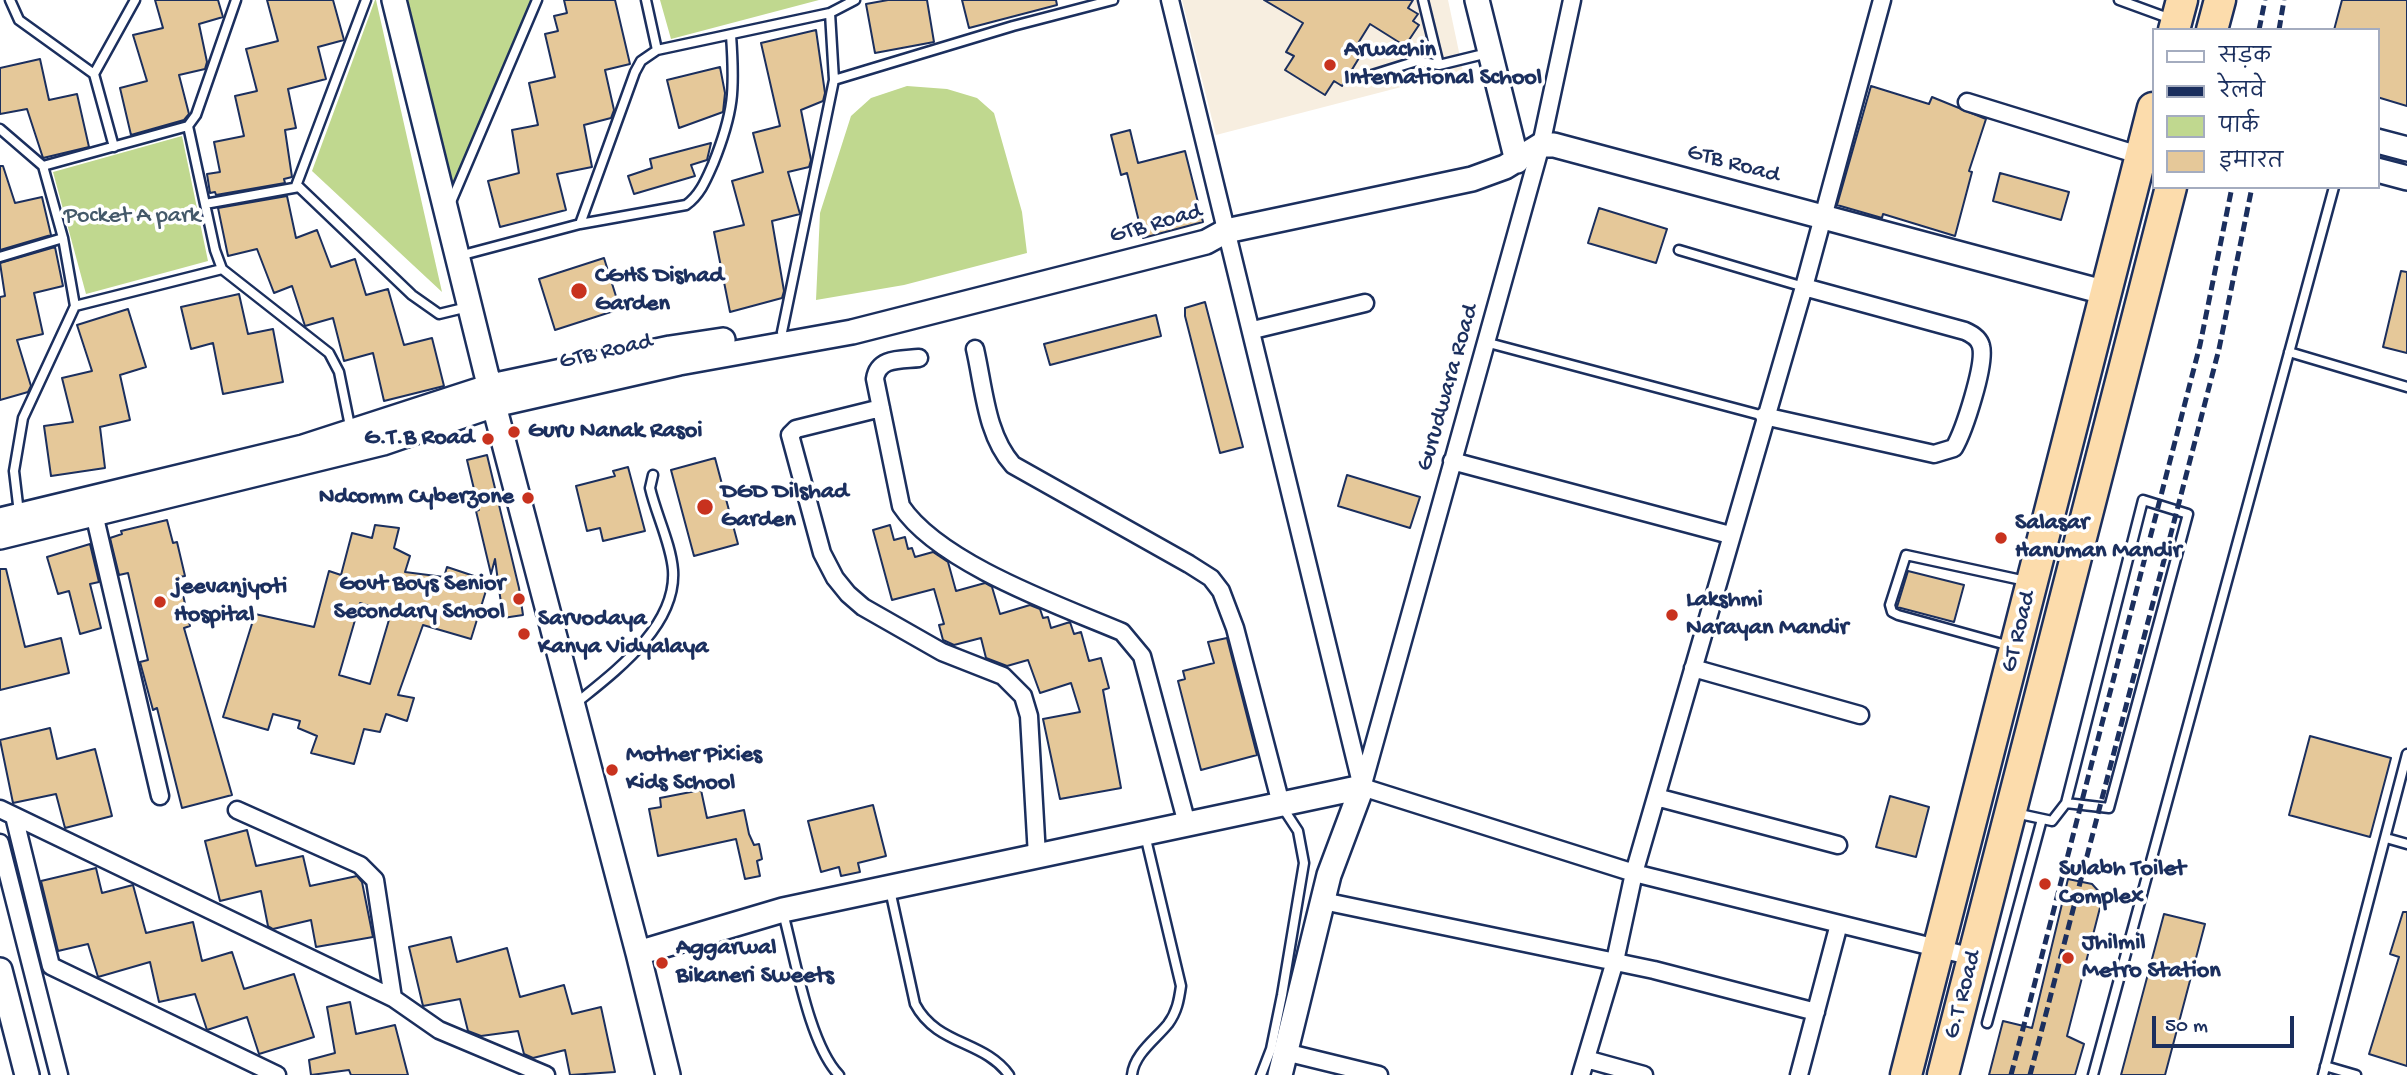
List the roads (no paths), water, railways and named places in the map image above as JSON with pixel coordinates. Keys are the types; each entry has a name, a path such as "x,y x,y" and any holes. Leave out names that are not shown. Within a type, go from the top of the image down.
{"highway":[{"path":"2186,21 2220,0"},
{"name":"GT Road","path":"1928,993 2152,115"},
{"name":"GT Road","path":"1985,915 2171,189"},
{"name":"G.T Road","path":"1943,1075 1985,915"},
{"name":"G.T Road","path":"1906,1075 1928,993"}],"street":[{"path":"394,0 445,214 668,1075"},
{"path":"1170,0 1253,330 1362,787 1329,875 1280,1075"},
{"path":"1477,0 1517,161"},
{"name":"Gurudwara Road","path":"1362,787 1541,145 1572,0"},
{"path":"1644,1075 1584,1067 1615,961 1634,873 1764,416 1804,287 1882,0"},
{"path":"1967,102 2142,156"},
{"path":"2379,142 2407,149"},
{"name":"GTB Road","path":"0,537 14,522 93,507 354,441 492,396 679,363 851,324 1204,228 1226,231 1472,179 1517,161 1541,145 1554,145 1822,215 2107,293"},
{"path":"2379,171 2407,178"},
{"path":"1764,416 1934,454 1954,448 1961,435 1982,358 1981,345 1976,337 1965,331 1804,287"},
{"path":"1253,330 1365,303"},
{"path":"975,349 994,434 1001,452 1013,465 1189,564 1211,578 1221,592 1235,628 1281,804"},
{"path":"919,358 884,362 876,369 875,379 901,506 913,524 1000,580 1122,632 1134,644 1142,656 1187,824"},
{"path":"881,408 796,429 790,435 822,553 835,578 863,607 942,652 1003,676 1023,696 1029,716 1037,856"},
{"path":"1452,461 1730,535"},
{"path":"93,507 160,796"},
{"path":"1693,668 1860,715"},
{"path":"638,953 783,910 1362,787 1634,873 1973,957"},
{"path":"1656,797 1838,845"},
{"path":"237,810 360,865 375,880 393,998"},
{"path":"7,813 122,865 393,998 439,1030 546,1075"},
{"path":"7,813 51,966 277,1075"},
{"path":"0,843 59,1075"},
{"path":"1323,901 1615,961 1816,1012"},
{"path":"1799,1075 1839,924"},
{"path":"0,970 3,994 27,1075"},
{"path":"1285,1052 1379,1075"}],"lane":[{"path":"10,0 19,20 94,74 114,147"},
{"path":"94,74 135,0"},
{"path":"43,166 188,127 196,115 236,0"},
{"path":"296,186 366,0"},
{"path":"445,214 537,0"},
{"path":"646,0 657,50"},
{"path":"580,224 641,61 657,50 830,13 855,0"},
{"path":"834,80 1013,26 1113,0"},
{"path":"1423,0 1439,65"},
{"path":"2119,0 2186,21"},
{"path":"783,338 834,80 830,13"},
{"path":"456,257 580,224 686,205 695,199 712,167 733,108 735,86 731,35"},
{"path":"1366,77 1417,61 1439,65 1490,52"},
{"path":"188,127 222,269 329,353 339,372 354,441"},
{"path":"0,129 43,166 63,238 75,306 23,418 14,471 14,522"},
{"path":"205,204 296,186"},
{"path":"296,186 412,295 439,314 469,307"},
{"path":"2093,1075 2333,189"},
{"path":"0,257 63,238"},
{"path":"1679,250 1804,287"},
{"path":"75,306 222,269"},
{"path":"1485,342 1764,416"},
{"path":"2289,352 2407,387"},
{"path":"573,706 641,646 665,606 673,570 650,488 653,475"},
{"path":"2011,812 2052,821 2066,803 2143,500 2188,514 2109,808 2066,803"},
{"path":"2016,648 1898,615 1892,612 1891,605 1906,555 2032,583"},
{"path":"2356,1075 2324,1071 2407,754"},
{"path":"1261,1075 1277,1022 1304,863 1298,831 1281,804"},
{"path":"1987,1023 2042,819"},
{"path":"1132,1075 1143,1052 1169,1022 1178,1005 1181,986 1144,833"},
{"path":"2386,838 2407,844"},
{"path":"889,887 915,1004 922,1018 935,1030 990,1056 1009,1075"},
{"path":"783,910 816,1034 824,1055 839,1075"}],"railway":[{"path":"2259,28 2265,0"},
{"path":"2279,28 2284,0"},
{"path":"2011,1075 2200,345 2232,189"},
{"path":"2030,1075 2219,349 2252,189"}],"place":[{"name":"Arwachin International School","path":"1330,65"},
{"name":"CGHS Dishad Garden","path":"579,291"},
{"name":"Guru Nanak Rasoi","path":"514,432"},
{"name":"G.T.B Road","path":"488,439"},
{"name":"Ndcomm Cyberzone","path":"528,498"},
{"name":"DGD Dilshad Garden","path":"705,507"},
{"name":"Salasar Hanuman Mandir","path":"2001,538"},
{"name":"Govt Boys Senior Secondary School","path":"519,599"},
{"name":"jeevanjyoti Hospital","path":"160,602"},
{"name":"Lakshmi Narayan Mandir","path":"1672,615"},
{"name":"Sarvodaya Kanya Vidyalaya","path":"524,634"},
{"name":"Mother Pixies Kids School","path":"612,770"},
{"name":"Sulabh Toilet Complex","path":"2045,884"},
{"name":"Jhilmil Metro Station","path":"2068,958"},
{"name":"Aggarwal Bikaneri Sweets","path":"662,963"}],"park label":[{"name":"Pocket A park","path":"132,217"}]}
